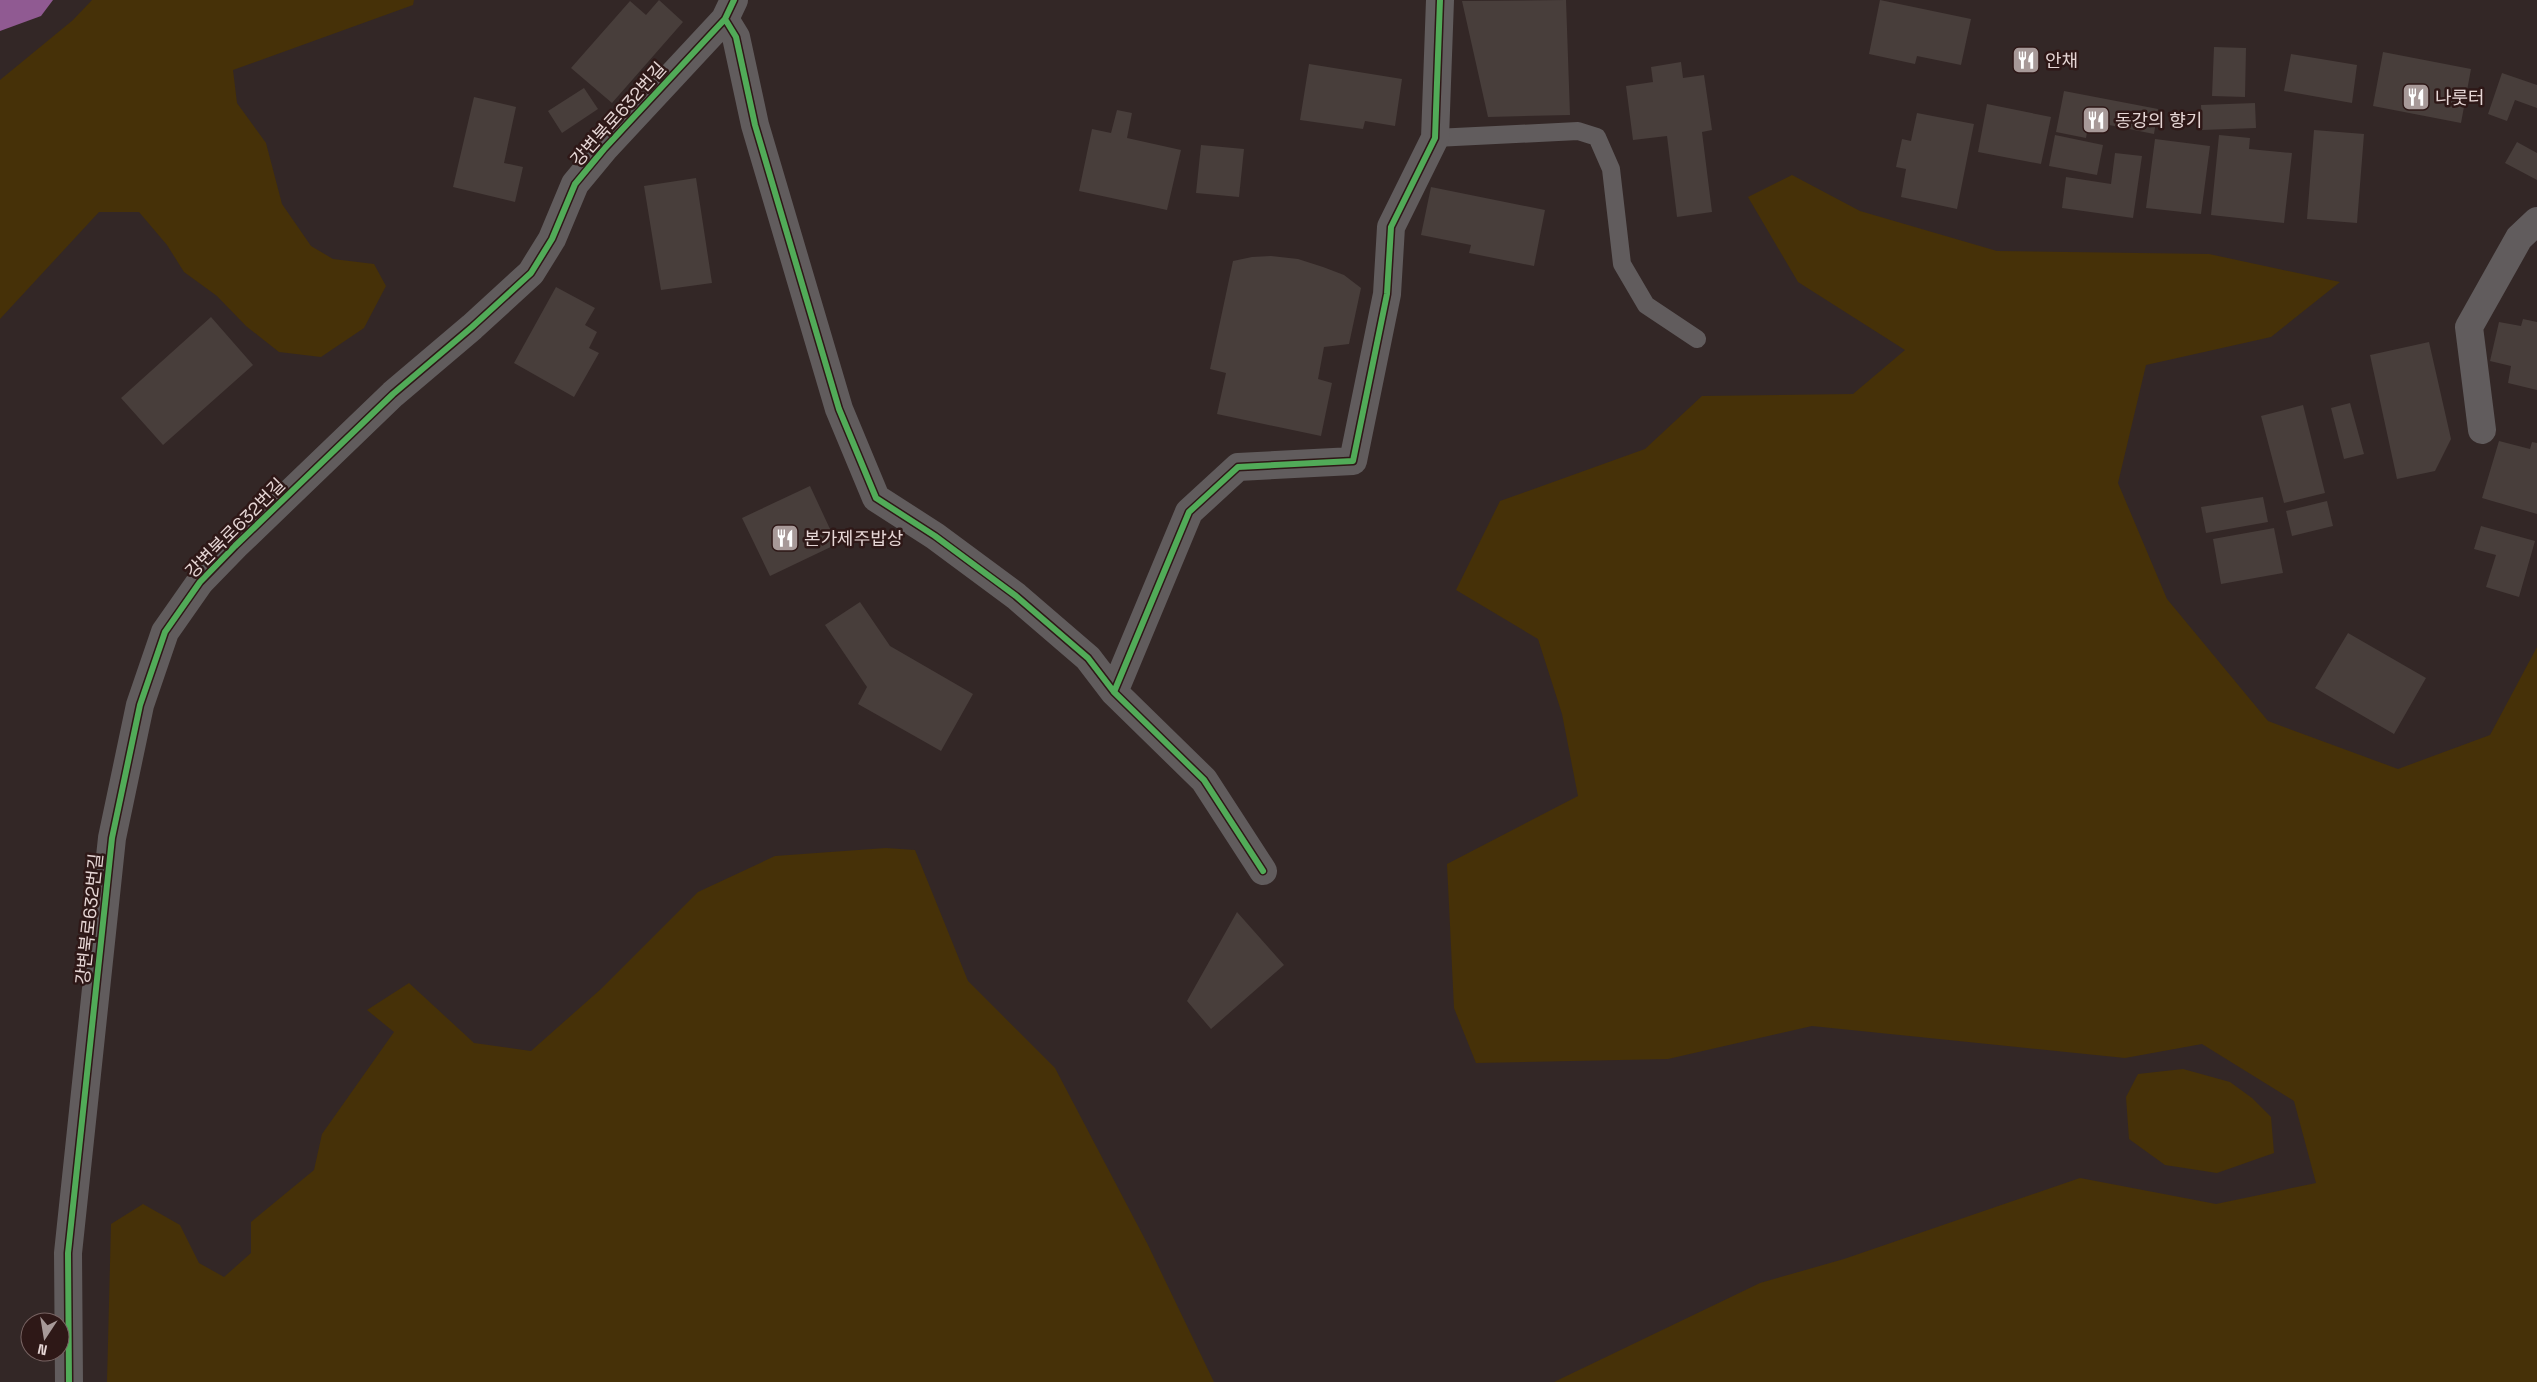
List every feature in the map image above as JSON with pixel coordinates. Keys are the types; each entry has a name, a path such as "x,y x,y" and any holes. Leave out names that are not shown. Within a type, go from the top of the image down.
{"street":[{"path":"1114,692 1189,512 1238,467 1353,461 1387,294 1391,227 1435,138 1440,0"},
{"path":"729,9 755,125 840,410 876,498 935,536 1016,596 1088,658 1114,692 1204,780 1263,871"},
{"name":"강변북로632번길","path":"69,1382 68,1253 112,838 140,705 165,632 200,582 235,546 393,394 472,327 531,273 552,239 575,184 729,9"},
{"path":"2482,430 2469,327 2519,238 2537,221"}],"lane":[{"path":"1435,138 1578,131 1597,137 1611,169 1622,264 1646,306 1697,339"}],"shaded area":[{"path":"0,0 53,0 41,16 0,31"},
{"path":"92,0 414,0 413,5 233,70 237,103 266,143 282,204 311,246 333,259 374,264 386,286 364,328 321,357 279,352 246,326 217,296 184,272 167,245 139,212 99,212 0,319 0,80 73,20"},
{"path":"1792,175 1860,211 1997,251 2209,254 2340,282 2271,337 2146,365 2118,483 2167,599 2268,721 2398,769 2490,735 2537,647 2537,1382 1554,1382 1760,1283 1844,1259 2080,1178 2216,1204 2316,1183 2294,1101 2202,1044 2125,1058 1812,1026 1668,1059 1476,1063 1454,1008 1447,864 1578,796 1562,714 1538,639 1456,590 1500,501 1645,449 1702,396 1853,394 1905,350 1798,282 1748,197"},
{"path":"886,848 915,850 968,981 1055,1068 1148,1245 1214,1382 107,1382 111,1224 143,1204 180,1225 199,1263 224,1277 251,1253 251,1222 314,1170 322,1134 394,1032 367,1010 409,983 474,1043 531,1051 601,989 698,892 775,856"},
{"path":"2183,1069 2230,1082 2252,1098 2271,1117 2274,1153 2217,1173 2165,1165 2129,1139 2126,1097 2138,1074"}],"building":[{"path":"659,0 683,22 612,103 571,68 630,1 646,15"},
{"path":"1566,0 1570,115 1488,117 1462,1"},
{"path":"1880,0 1971,19 1961,65 1917,56 1915,64 1869,54"},
{"path":"2214,47 2246,48 2245,97 2212,96"},
{"path":"2383,52 2471,69 2461,123 2373,106"},
{"path":"2291,54 2357,65 2352,103 2284,91"},
{"path":"1681,62 1683,78 1704,75 1712,130 1702,132 1712,212 1677,217 1667,136 1633,140 1626,86 1653,82 1651,67"},
{"path":"1309,64 1402,79 1395,126 1365,121 1363,129 1300,120"},
{"path":"2502,73 2537,85 2537,108 2515,100 2507,121 2488,114"},
{"path":"584,88 598,109 562,133 548,111"},
{"path":"2064,91 2158,109 2154,134 2089,121 2086,138 2056,132"},
{"path":"474,97 516,107 504,163 523,167 515,202 453,187"},
{"path":"2255,103 2256,128 2202,130 2201,105"},
{"path":"1987,104 2051,117 2041,164 1978,152"},
{"path":"1117,110 1132,113 1127,138 1181,150 1167,210 1079,191 1092,129 1111,133"},
{"path":"1917,113 1974,124 1957,209 1901,197 1906,169 1896,167 1902,139 1911,141"},
{"path":"2314,130 2364,134 2357,223 2307,219"},
{"path":"2055,135 2103,145 2097,175 2049,166"},
{"path":"2219,135 2250,138 2249,149 2292,153 2284,223 2211,215"},
{"path":"2155,139 2210,146 2201,214 2146,208"},
{"path":"2517,142 2537,153 2537,180 2505,163"},
{"path":"1201,145 1244,149 1239,197 1196,193"},
{"path":"2115,153 2142,156 2133,218 2062,208 2066,177 2111,184"},
{"path":"696,178 712,283 661,290 644,186"},
{"path":"1431,187 1545,210 1534,266 1469,253 1471,245 1421,235"},
{"path":"1271,256 1298,259 1323,267 1344,275 1361,288 1349,344 1324,347 1318,379 1332,383 1321,436 1217,414 1226,373 1210,369 1233,261"},
{"path":"556,287 595,308 585,325 597,332 589,348 599,353 574,397 514,363"},
{"path":"211,317 253,365 163,445 121,398"},
{"path":"2523,319 2537,322 2537,390 2508,383 2511,366 2490,361 2499,322 2521,326"},
{"path":"2429,342 2451,439 2435,471 2397,479 2370,355"},
{"path":"2350,403 2364,454 2344,459 2331,408"},
{"path":"2303,405 2325,493 2284,503 2261,416"},
{"path":"2499,441 2530,449 2532,442 2537,443 2537,514 2482,498"},
{"path":"810,486 837,544 770,576 742,518"},
{"path":"2263,497 2268,522 2206,533 2201,507"},
{"path":"2327,501 2333,526 2292,536 2286,511"},
{"path":"2481,526 2535,541 2519,597 2486,587 2496,555 2474,549"},
{"path":"2274,528 2283,573 2221,584 2213,539"},
{"path":"860,602 890,646 973,694 941,751 858,704 867,687 825,625"},
{"path":"2348,633 2426,678 2394,734 2315,688"},
{"path":"1237,912 1284,965 1211,1029 1187,1001"}],"cycle path":[{"path":"69,1382 68,1253 112,838 140,705 165,632 200,582 235,546 393,394 472,327 531,273 552,239 575,184 604,149 725,19 734,0"},
{"path":"1114,692 1189,512 1238,467 1353,461 1387,294 1391,227 1435,138 1440,0"},
{"path":"725,19 736,37 755,125 839,409 876,498 935,536 1016,596 1088,658 1114,692 1204,780 1263,871"}],"place":[{"name":"안채","path":"2026,60"},
{"name":"나룻터","path":"2416,97"},
{"name":"동강의 향기","path":"2096,120"},
{"name":"본가제주밥상","path":"785,538"}]}
